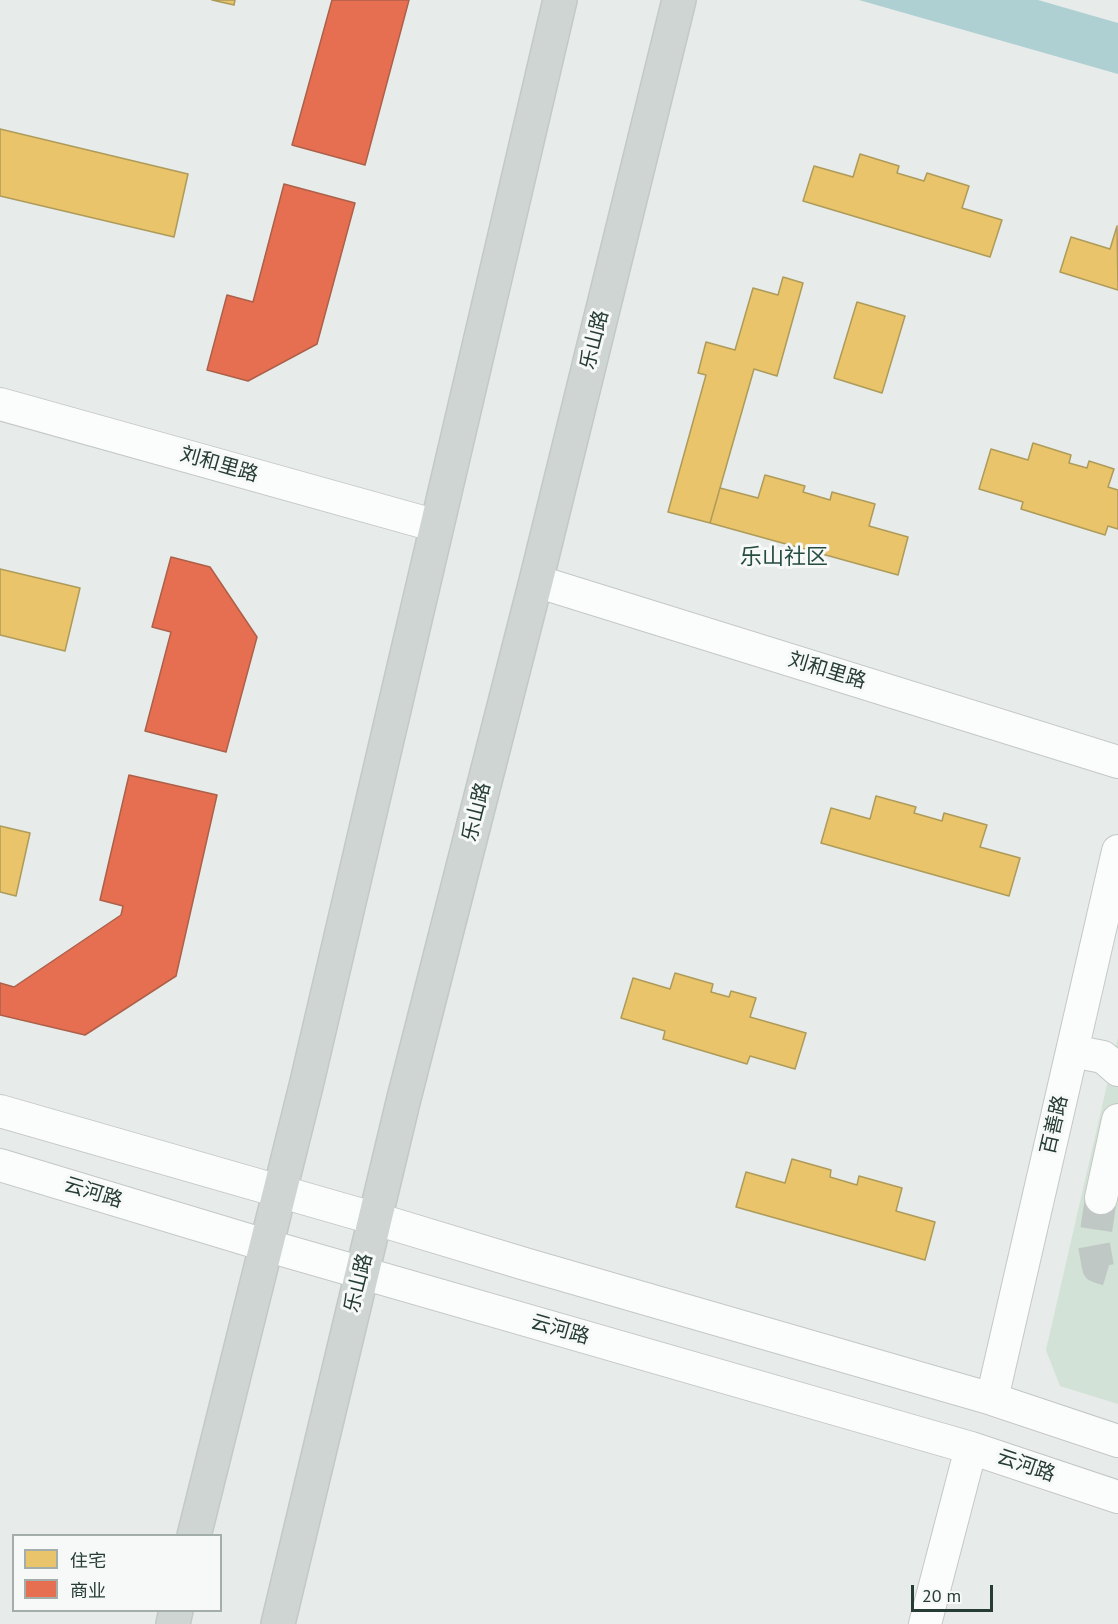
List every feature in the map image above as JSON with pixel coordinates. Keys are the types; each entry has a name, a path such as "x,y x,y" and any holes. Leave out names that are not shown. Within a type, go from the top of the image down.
{"main road":[{"path":"194,1534 306,1086 560,0"},
{"name":"乐山路","path":"278,1624 406,1090 536,581 679,0"}],"street":[{"name":"刘和里路","path":"0,404 437,526"},
{"name":"刘和里路","path":"536,581 1118,762"},
{"name":"百善路","path":"992,1399 1118,851"},
{"path":"1072,1051 1103,1057 1118,1070"},
{"path":"0,1112 992,1399 1118,1441"},
{"path":"1101,1198 1118,1120"},
{"name":"云河路","path":"0,1166 265,1245 971,1448 1118,1497"},
{"path":"925,1624 971,1448"}],"green space":[{"path":"1118,1037 1118,1404 1060,1386 1046,1350"}],"water":[{"path":"859,0 1038,0 1118,23 1118,74"}],"building: 住宅":[{"path":"212,0 235,0 234,5"},
{"path":"0,129 188,174 174,237 0,196"},
{"path":"860,154 899,166 897,173 924,181 927,173 969,186 962,208 1002,220 990,257 803,201 814,166 853,177"},
{"path":"1117,226 1118,290 1060,272 1071,237 1110,249"},
{"path":"783,277 803,283 777,376 754,369 710,523 668,512 706,375 698,373 706,342 735,350 753,288 778,295"},
{"path":"857,302 905,316 882,393 834,378"},
{"path":"1033,443 1071,455 1069,463 1087,468 1089,461 1114,469 1108,487 1118,490 1118,529 1108,526 1105,535 1021,509 1023,502 979,489 991,449 1028,460"},
{"path":"765,475 805,486 803,492 830,500 832,492 875,504 869,526 908,537 898,575 710,523 720,488 758,498"},
{"path":"0,569 80,588 65,651 0,635"},
{"path":"876,796 916,807 914,813 942,821 944,813 987,825 980,847 1020,858 1009,896 821,843 831,808 870,819"},
{"path":"0,826 30,833 16,896 0,892"},
{"path":"675,973 713,984 711,992 729,997 731,991 756,998 750,1017 806,1033 795,1069 750,1056 747,1064 663,1039 665,1031 621,1018 633,978 670,989"},
{"path":"792,1159 831,1170 830,1177 857,1185 859,1176 902,1188 896,1211 935,1222 925,1260 736,1207 746,1172 785,1183"}],"building: 商业":[{"path":"332,0 409,0 365,165 292,145"},
{"path":"284,184 355,203 317,344 248,381 207,370 227,295 253,302"},
{"path":"171,557 210,567 257,637 226,752 145,731 171,632 152,627"},
{"path":"129,775 217,795 176,976 85,1035 0,1015 0,983 14,987 121,915 123,906 100,900"}],"tunnel":[{"path":"1101,1198 1094,1245 1098,1267 1118,1273"}],"district":[{"name":"乐山社区","path":"784,558"}]}
